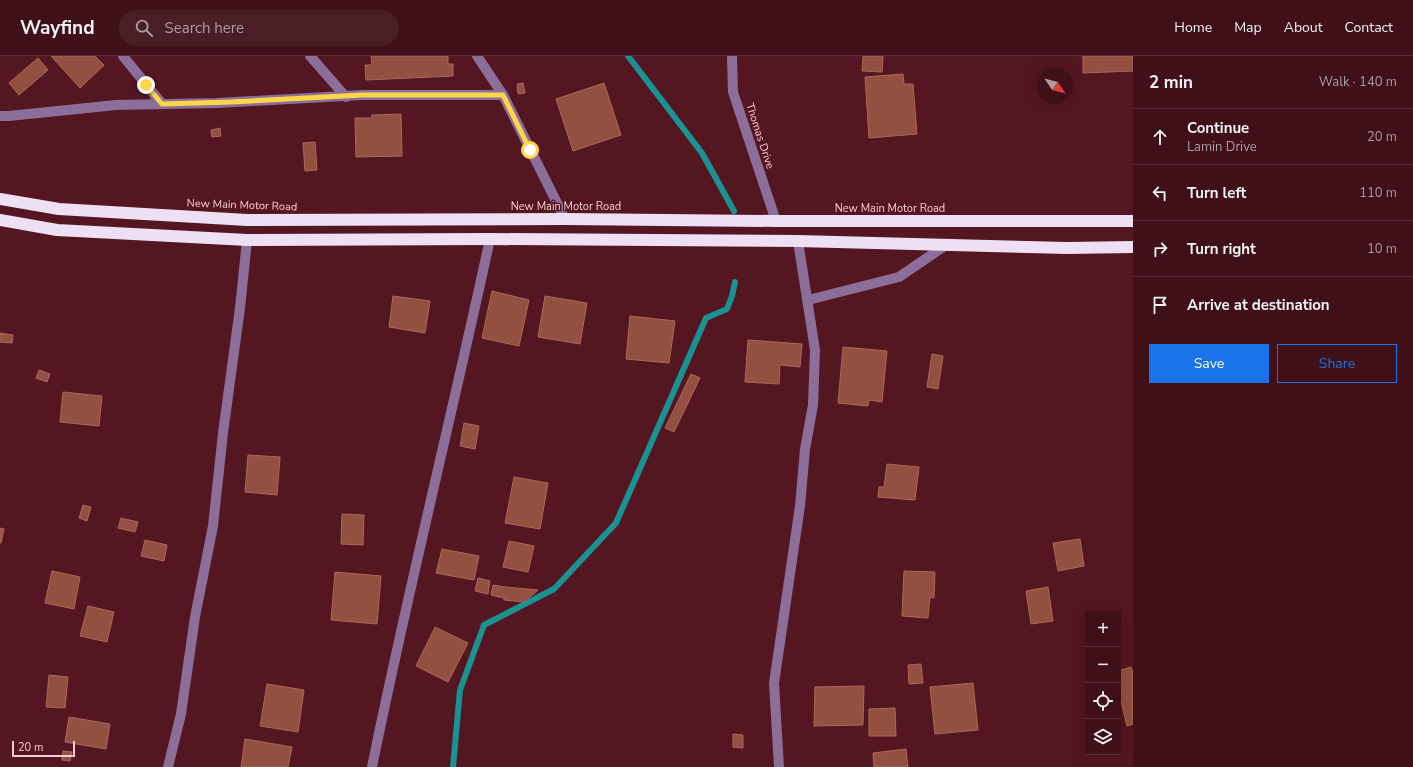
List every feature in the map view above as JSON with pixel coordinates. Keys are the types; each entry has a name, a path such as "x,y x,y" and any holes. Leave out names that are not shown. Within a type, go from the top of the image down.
{"highway":[{"name":"New Main Motor Road","path":"0,199 58,209 247,220 564,219 776,221 1133,221"},
{"path":"0,220 58,230 247,240 490,239 798,241 1067,248 1133,247"}],"street":[{"path":"122,56 162,104"},
{"path":"310,56 346,97"},
{"path":"477,56 503,95 564,219"},
{"name":"Thomas Drive","path":"732,56 733,92 776,221"},
{"path":"0,116 116,105 346,97 362,95 503,95"},
{"path":"372,767 389,682 490,239"},
{"path":"168,767 181,714 195,617 213,526 247,240"},
{"path":"779,767 774,683 798,522 805,449 813,405 815,350 798,241"},
{"path":"808,300 899,277 946,245"}],"building":[{"path":"51,56 95,56 104,65 80,88"},
{"path":"371,56 448,56 448,64 453,64 453,76 366,80 365,65 372,65"},
{"path":"863,56 883,56 882,72 862,71"},
{"path":"1083,56 1133,56 1133,71 1083,73"},
{"path":"38,58 48,70 19,95 9,83"},
{"path":"903,74 904,84 913,84 917,134 869,138 865,77"},
{"path":"523,83 525,93 518,94 517,84"},
{"path":"604,83 621,135 573,151 556,99"},
{"path":"401,114 402,156 356,157 355,118 371,118 372,115"},
{"path":"220,128 221,136 212,137 211,130"},
{"path":"315,142 317,170 305,171 303,143"},
{"path":"492,291 529,300 519,346 482,338"},
{"path":"393,296 430,301 425,333 389,327"},
{"path":"545,296 587,303 580,344 538,337"},
{"path":"630,316 675,321 669,363 626,359"},
{"path":"0,333 13,335 12,343 0,342"},
{"path":"748,340 802,344 800,367 780,365 779,384 745,382"},
{"path":"843,347 887,351 882,402 869,400 868,406 838,403"},
{"path":"932,354 943,356 938,389 927,387"},
{"path":"39,370 50,374 47,382 36,378"},
{"path":"691,374 700,378 674,432 665,428"},
{"path":"63,392 102,396 99,426 60,422"},
{"path":"464,423 479,426 475,449 460,446"},
{"path":"248,455 280,457 277,495 245,492"},
{"path":"887,464 919,467 915,500 878,497 879,487 884,487"},
{"path":"514,477 548,483 540,529 505,523"},
{"path":"83,505 91,507 87,521 79,518"},
{"path":"342,514 364,515 363,545 341,544"},
{"path":"121,518 138,522 135,532 118,528"},
{"path":"0,528 4,529 1,543 0,543"},
{"path":"1080,539 1084,566 1058,571 1053,543"},
{"path":"145,540 167,545 164,561 141,556"},
{"path":"509,541 534,546 528,572 503,567"},
{"path":"442,549 479,556 474,580 436,573"},
{"path":"52,571 80,577 74,609 45,603"},
{"path":"904,571 935,572 934,598 930,597 928,618 902,616"},
{"path":"335,572 381,576 377,624 331,620"},
{"path":"478,578 490,581 488,594 475,591"},
{"path":"493,585 538,590 524,602 504,600 504,598 491,595"},
{"path":"1048,587 1053,621 1031,624 1026,591"},
{"path":"88,606 114,612 107,642 80,636"},
{"path":"435,627 468,643 448,682 416,666"},
{"path":"921,664 923,683 909,684 908,665"},
{"path":"1131,667 1133,673 1133,724 1127,726 1121,701 1121,670"},
{"path":"49,675 68,677 65,708 46,707"},
{"path":"973,683 978,730 935,734 930,687"},
{"path":"267,684 304,690 298,732 260,726"},
{"path":"864,686 863,725 814,726 815,687"},
{"path":"895,708 896,736 869,736 869,709"},
{"path":"69,717 110,724 106,749 65,742"},
{"path":"733,734 743,735 743,748 733,747"},
{"path":"245,739 292,747 288,767 241,767"},
{"path":"906,749 908,767 874,767 873,753"},
{"path":"63,751 72,752 70,761 62,760"}],"waterway":[{"path":"628,56 702,153 734,211"},
{"path":"453,767 460,690 484,625 554,589 616,523 706,318 727,309 735,282"}],"route":[{"path":"146,85 162,104 346,97 362,95 503,95 530,150"}]}
